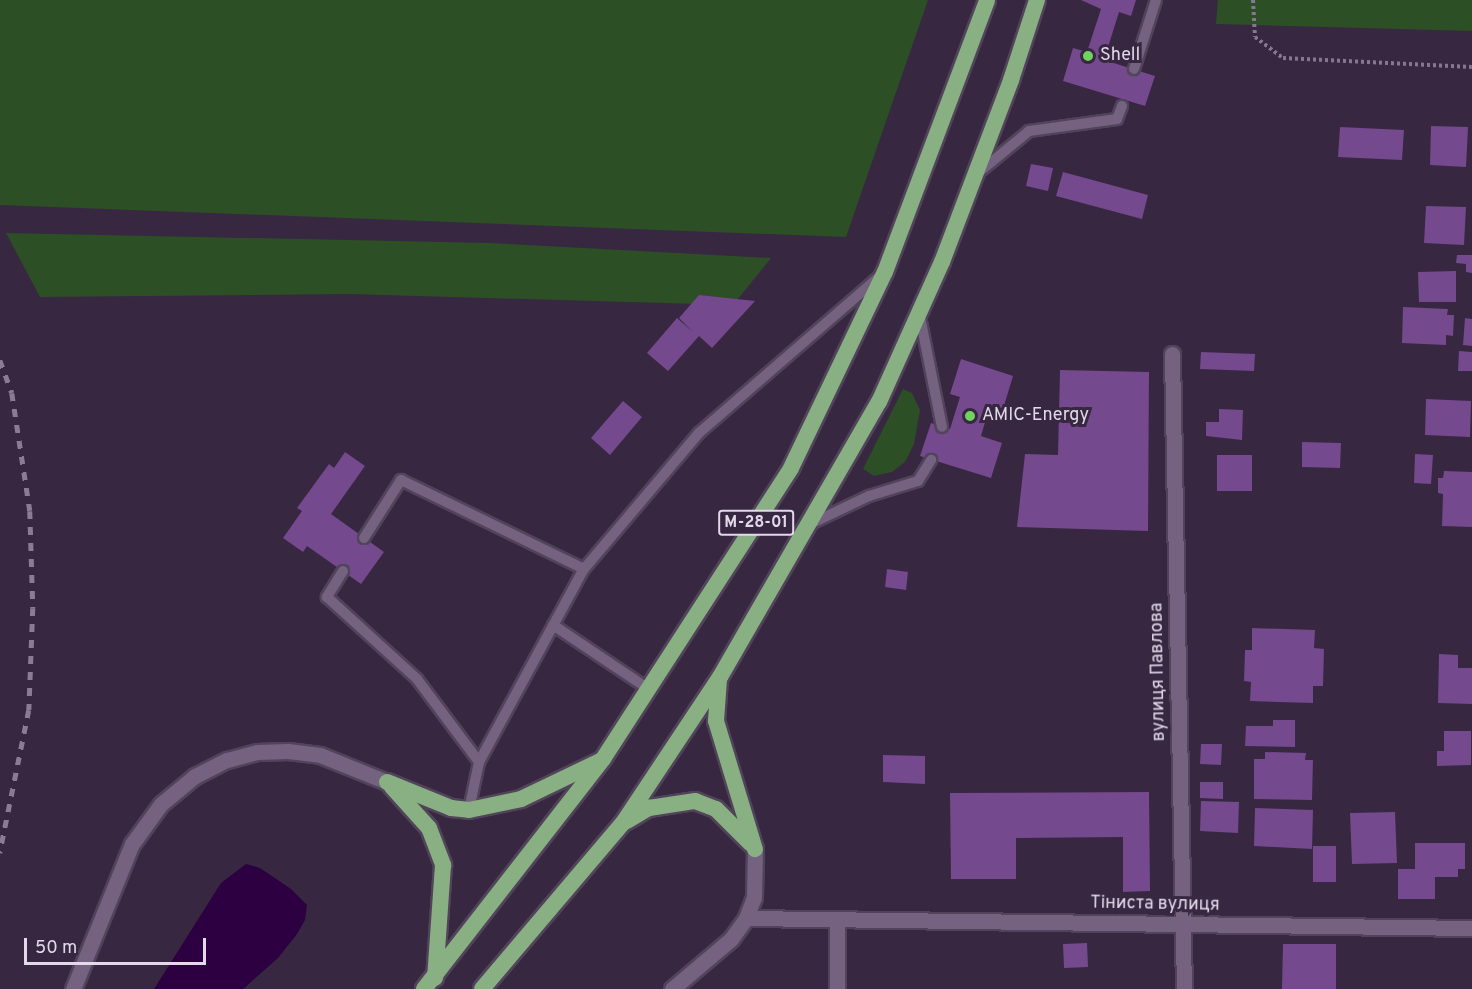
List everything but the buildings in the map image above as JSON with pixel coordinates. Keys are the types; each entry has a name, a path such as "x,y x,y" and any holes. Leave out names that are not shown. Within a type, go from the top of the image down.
{"highway":[{"name":"М-28-01","path":"429,983 603,759 791,468 885,272 987,0"},
{"name":"М-28-01","path":"482,989 623,823 720,677 879,402 920,317 971,178 1011,80 1037,0"},
{"path":"720,677 716,721 755,849"},
{"path":"387,782 451,808 470,810 521,799 603,759"},
{"path":"387,782 429,828 443,865 429,983"},
{"path":"623,823 650,808 695,801 716,809 734,823 755,849"}],"street":[{"name":"вулиця Павлова","path":"1172,354 1184,989"},
{"path":"73,989 132,844 160,804 195,776 227,760 257,752 288,751 320,755 387,782"},
{"path":"672,989 731,939 746,918 754,897 755,849"},
{"name":"Тіниста вулиця","path":"746,918 1472,928"},
{"path":"837,921 837,989"}],"lane":[{"path":"1134,69 1156,0"},
{"path":"971,178 1029,131 1117,119 1122,106"},
{"path":"470,810 479,762 584,569 699,433 885,272"},
{"path":"920,317 942,427"},
{"path":"808,526 869,496 918,481 931,460"},
{"path":"364,538 401,480 584,569"},
{"path":"343,572 327,597 417,679 479,762"},
{"path":"553,624 647,688"}],"path":[{"path":"1252,0 1255,37 1283,58 1472,67"}],"green space":[{"path":"0,0 928,0 846,237 0,205"},
{"path":"1218,0 1472,0 1472,31 1216,24"},
{"path":"6,233 490,243 771,258 733,305 348,294 40,297"},
{"path":"903,389 912,393 920,410 914,444 905,462 892,472 874,476 863,469"}],"shaded area":[{"path":"246,864 260,868 291,889 307,905 305,920 297,934 278,958 243,989 154,989 221,883"}],"railway":[{"path":"0,360 12,393 30,511 33,608 29,710 0,853"}],"place":[{"name":"Shell","path":"1088,56"},
{"name":"AMIC-Energy","path":"970,416"}]}
